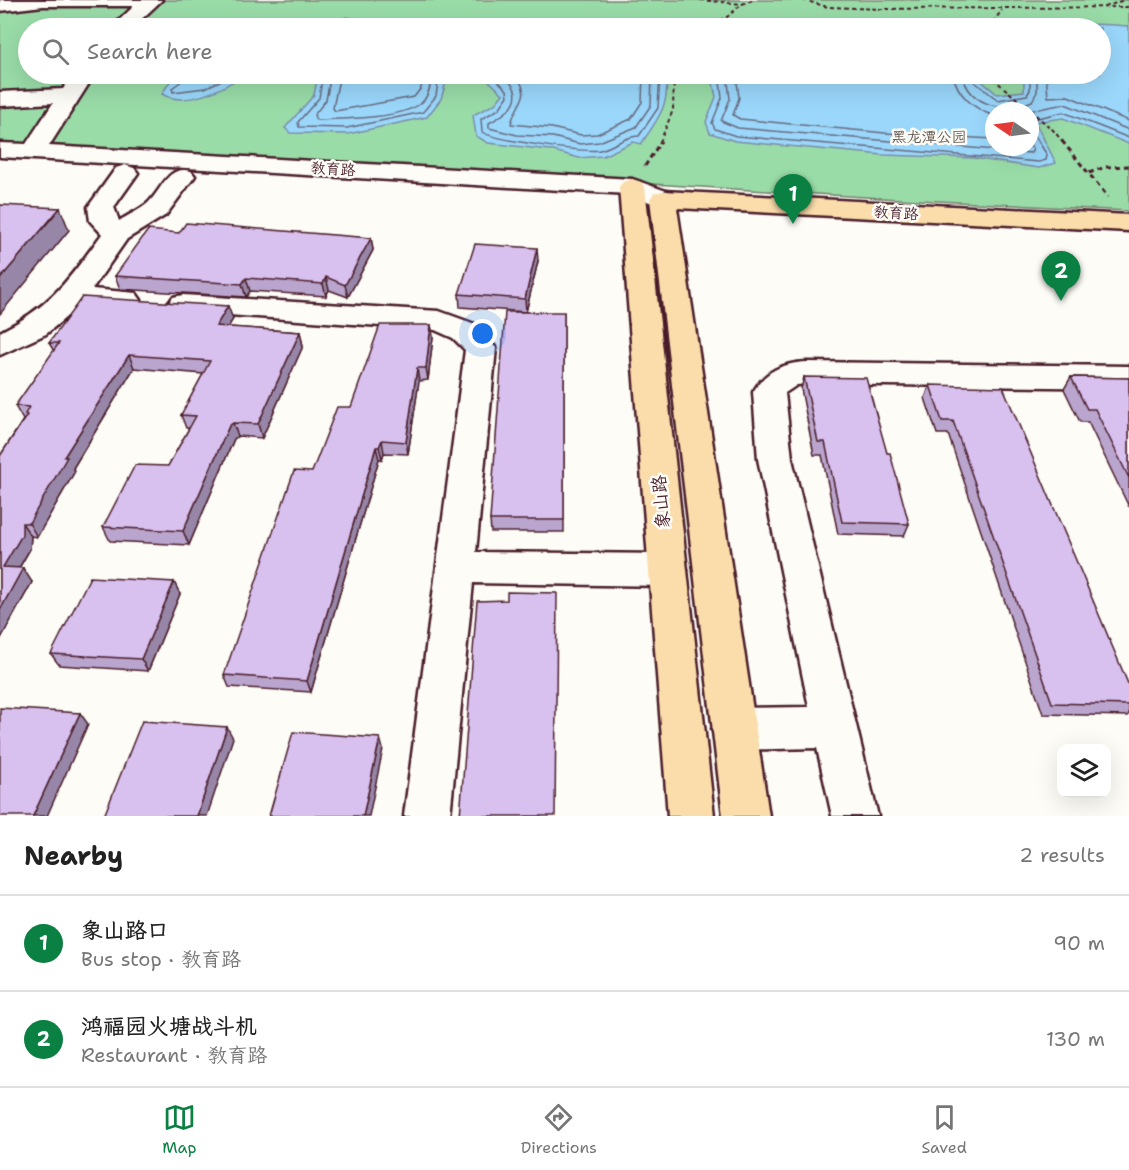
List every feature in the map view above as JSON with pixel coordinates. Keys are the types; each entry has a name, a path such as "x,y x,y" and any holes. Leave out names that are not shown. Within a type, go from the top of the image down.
{"main road":[{"name":"教育路","path":"643,197 1122,214"},
{"name":"象山路","path":"643,197 668,570 691,816"},
{"path":"643,197 734,729 746,816"}],"street":[{"path":"0,5 43,0 152,0"},
{"path":"132,18 152,0"},
{"path":"33,152 76,84"},
{"path":"0,99 67,96"},
{"name":"教育路","path":"0,150 643,197"},
{"name":"教育路","path":"0,165 182,176 643,197"},
{"path":"117,233 103,221 101,207 125,173"},
{"path":"0,345 35,327 70,297 117,233 157,209 182,176"},
{"path":"70,297 439,321 464,331 481,348 427,816"},
{"path":"855,816 775,459 770,392 773,386 787,376 807,373 1129,377"},
{"path":"456,567 668,570"},
{"path":"734,729 835,727"}],"path":[{"path":"700,0 742,4"},
{"path":"725,18 742,4 753,0"},
{"path":"803,0 828,7 1003,9 1129,7"},
{"path":"1095,9 1124,0"},
{"path":"996,18 1003,9"},
{"path":"643,197 673,104 676,84"},
{"path":"999,84 1053,130 1122,214"},
{"path":"1089,173 1105,167 1129,166"}],"green space":[{"name":"黑龙潭公园","path":"0,0 1129,0 1129,211 0,144"}],"water":[{"path":"1111,25 1129,26 1129,144 1063,118 1039,121 1039,102 985,102 985,156 1039,156 1039,130 1056,163 1039,168 973,158 883,155 735,141 710,133 706,122 716,97 713,84 985,84 997,94 1024,91 1024,84 1111,84"},
{"path":"168,84 228,84 216,91 193,98 172,98 162,94"},
{"path":"316,84 446,84 441,99 427,117 348,134 290,133 285,128 314,95"},
{"path":"492,84 667,84 661,112 641,144 633,142 603,156 579,158 550,150 488,143 476,136 473,115 495,104 503,94"}],"building":[{"path":"0,205 60,208 0,279"},
{"path":"186,223 371,238 345,285 326,277 323,284 246,278 242,284 115,276 148,230 179,233"},
{"path":"475,244 537,248 525,299 459,294"},
{"path":"82,297 228,306 216,326 300,332 258,424 233,423 229,426 183,531 103,527 135,465 168,466 196,416 181,415 210,361 129,355 64,457 67,457 29,523 22,523 22,535 3,567 23,568 0,610 0,456 27,415 25,414 29,407 15,406 59,343 49,343"},
{"path":"505,312 564,312 564,520 490,520"},
{"path":"380,325 431,325 426,368 417,368 406,442 382,440 379,447 376,447 307,681 224,675 294,471 312,472 337,407 351,407"},
{"path":"804,377 866,378 887,453 890,453 909,524 842,522 825,442 818,442"},
{"path":"1071,377 1129,378 1129,478 1095,409 1087,409"},
{"path":"930,385 1003,387 1129,686 1129,705 1052,703 953,421 942,421"},
{"path":"90,577 174,582 141,659 51,654"},
{"path":"507,592 557,593 555,816 460,816 477,601 507,600"},
{"path":"0,708 80,713 33,816 0,816"},
{"path":"142,721 227,727 197,816 104,816"},
{"path":"293,732 380,738 363,816 269,816"}],"place":[{"name":"象山路口","path":"793,224"},
{"name":"鸿福园火塘战斗机","path":"1061,301"}]}
